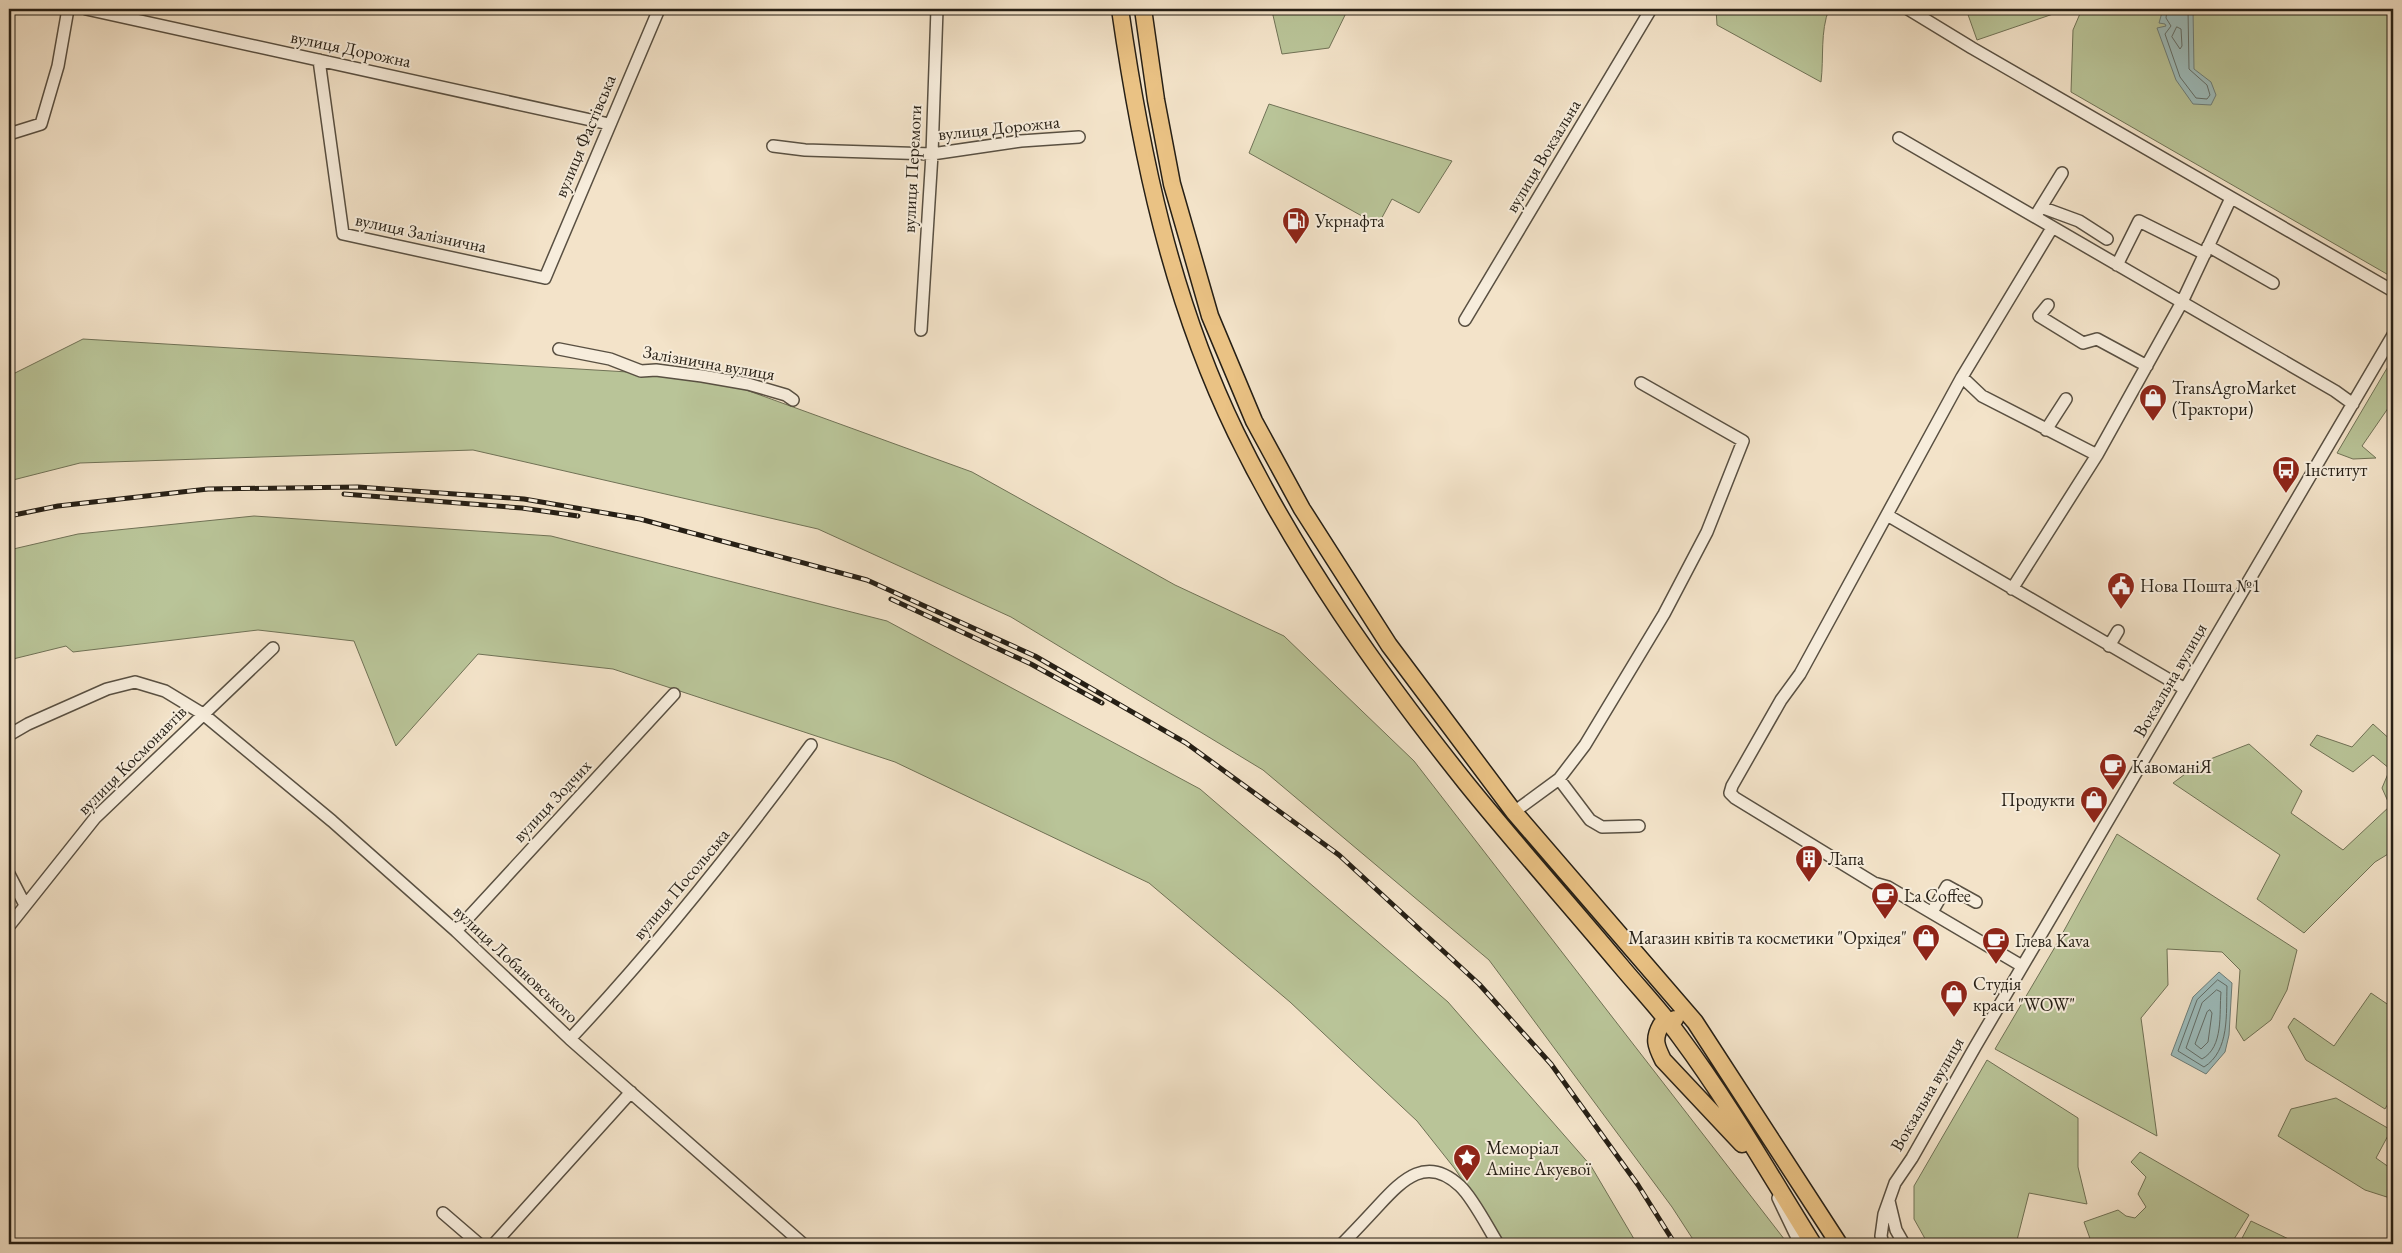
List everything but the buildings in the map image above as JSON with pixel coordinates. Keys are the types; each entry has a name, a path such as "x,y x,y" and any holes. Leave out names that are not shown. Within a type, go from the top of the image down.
{"highway":[{"path":"1120,9 1148,175 1164,241 1187,314 1207,368 1256,473 1327,593 1371,658 1466,783 1687,1047 1813,1244"},
{"path":"1143,9 1156,100 1172,184 1190,253 1210,316 1254,421 1302,509 1389,645 1514,812 1695,1022 1839,1244"},
{"path":"1695,1022 1673,1019 1667,1021 1661,1025 1656,1034 1655,1045 1663,1060 1768,1171"}],"street":[{"path":"9,134 41,124 58,66 68,9"},
{"name":"вулиця Дорожна","path":"86,9 609,124"},
{"name":"вулиця Фастівська","path":"545,278 659,9"},
{"name":"вулиця Перемоги","path":"921,330 932,154 937,9"},
{"name":"вулиця Вокзальна","path":"1465,320 1651,9"},
{"path":"1908,9 1972,48 2393,291"},
{"name":"вулиця Залізнична","path":"319,60 343,234 545,278"},
{"name":"вулиця Дорожна","path":"773,146 805,150 932,154 1021,141 1079,137"},
{"path":"1899,138 2335,391 2352,404"},
{"path":"2034,217 2062,173"},
{"path":"2012,589 2097,456 2182,302 2231,198"},
{"path":"2041,207 2079,221 2107,239"},
{"path":"2117,265 2139,221 2206,250 2273,283"},
{"path":"2022,966 1888,887 1874,884 1735,798 1730,793 1732,786 1781,700 1800,674 1962,377 2052,228"},
{"path":"2048,305 2039,316 2083,343 2097,339 2147,366"},
{"name":"Вокзальна вулиця","path":"1883,1244 1881,1236 1889,1199 1895,1183 1912,1158 2022,966 2393,335"},
{"name":"Залізнична вулиця","path":"559,349 610,359 641,371 656,370 748,384 786,395 793,400"},
{"path":"1962,377 1982,396 2097,456"},
{"path":"1514,812 1559,779 1585,745 1664,614 1707,532 1743,441 1641,383"},
{"path":"2046,430 2066,400"},
{"path":"1887,515 2185,689"},
{"path":"2109,646 2118,631"},
{"name":"вулиця Космонавтів","path":"9,926 95,818 273,648"},
{"name":"вулиця Лобановського","path":"9,735 106,689 135,682 165,691 203,714 332,821 456,931 570,1039 803,1244"},
{"name":"вулиця Зодчих","path":"456,931 674,694"},
{"name":"вулиця Посольська","path":"570,1039 612,994 738,844 811,744"},
{"path":"1559,779 1590,820 1602,827 1638,826"},
{"path":"9,874 25,905"},
{"path":"1932,912 1947,886 1976,902"},
{"path":"494,1244 631,1092"},
{"path":"1768,1171 1787,1221 1800,1244"},
{"path":"1342,1244 1400,1182 1419,1172 1435,1172 1450,1178 1462,1187 1498,1244"},
{"path":"1889,1199 1896,1230 1903,1243"},
{"path":"443,1213 479,1244"},
{"path":"1887,1244 1893,1241 1903,1243"}],"green space":[{"path":"1258,9 1348,9 1329,48 1282,54 1272,11"},
{"path":"1716,9 1829,9 1823,36 1821,82 1717,25"},
{"path":"1966,9 2062,9 2059,12 1977,40"},
{"path":"2082,9 2393,9 2392,277 2071,92 2073,30"},
{"path":"1269,104 1452,161 1419,213 1392,199 1378,225 1249,153"},
{"path":"83,339 628,372 727,383 972,472 1175,585 1284,636 1414,761 1788,1244 1752,1244 1745,1239 1720,1244 1696,1244 1672,1207 1489,960 1263,770 1011,617 818,529 473,450 80,463 9,481 9,376"},
{"path":"2393,358 2393,401 2362,446 2376,458 2353,459 2337,453"},
{"path":"254,516 551,536 887,621 1200,789 1448,1002 1591,1166 1637,1244 1505,1244 1455,1169 1417,1121 1290,1002 1149,883 895,762 613,669 478,654 396,746 354,641 258,630 73,652 66,646 9,660 9,550 78,534"},
{"path":"2373,724 2393,742 2393,851 2375,862 2304,933 2257,899 2280,855 2173,783 2200,763 2249,744 2302,791 2291,813 2343,850 2390,806 2382,788 2390,769 2373,755 2353,772 2310,745 2317,735 2352,747"},
{"path":"2117,834 2297,950 2287,990 2271,1020 2244,1041 2236,1028 2240,970 2222,952 2167,949 2168,985 2141,1018 2157,1136 1995,1049 2055,947"},
{"path":"2371,993 2393,1008 2393,1095 2385,1109 2306,1060 2288,1027 2294,1018 2334,1046"},
{"path":"1987,1060 2078,1118 2078,1167 2087,1204 2029,1193 2016,1244 1928,1244 1914,1219 1914,1186"},
{"path":"2336,1098 2391,1130 2376,1158 2393,1170 2393,1199 2365,1190 2278,1136 2291,1109"},
{"path":"2140,1152 2249,1215 2231,1244 2092,1244 2084,1222 2118,1210 2126,1216 2135,1218 2146,1207 2138,1194 2146,1177 2131,1162"},
{"path":"2251,1221 2299,1244 2239,1244"}],"water":[{"path":"2163,9 2193,9 2194,69 2211,82 2216,95 2211,105 2193,104 2176,80 2157,28 2166,26 2159,23"},
{"path":"2219,972 2232,983 2229,1035 2225,1052 2206,1074 2171,1055 2193,997"}],"railway":[{"path":"9,516 58,506 208,489 358,487 524,499 640,519 867,580 1035,656 1186,743 1339,855 1479,984 1551,1064 1638,1185 1675,1244"},
{"path":"344,494 522,508 578,516"},
{"path":"891,599 1031,664 1102,703"}],"place":[{"name":"Укрнафта","path":"1296,245"},
{"name":"TransAgroMarket (Трактори)","path":"2153,422"},
{"name":"Інститут","path":"2286,494"},
{"name":"Нова Пошта №1","path":"2121,610"},
{"name":"КавоманіЯ","path":"2113,791"},
{"name":"Продукти","path":"2094,824"},
{"name":"Лапа","path":"1809,883"},
{"name":"La Coffee","path":"1885,920"},
{"name":"Магазин квітів та косметики \"Орхідея\"","path":"1926,962"},
{"name":"Глева Kava","path":"1996,965"},
{"name":"Студія краси \"WOW\"","path":"1954,1018"},
{"name":"Меморіал Аміне Акуєвої","path":"1467,1182"}]}
